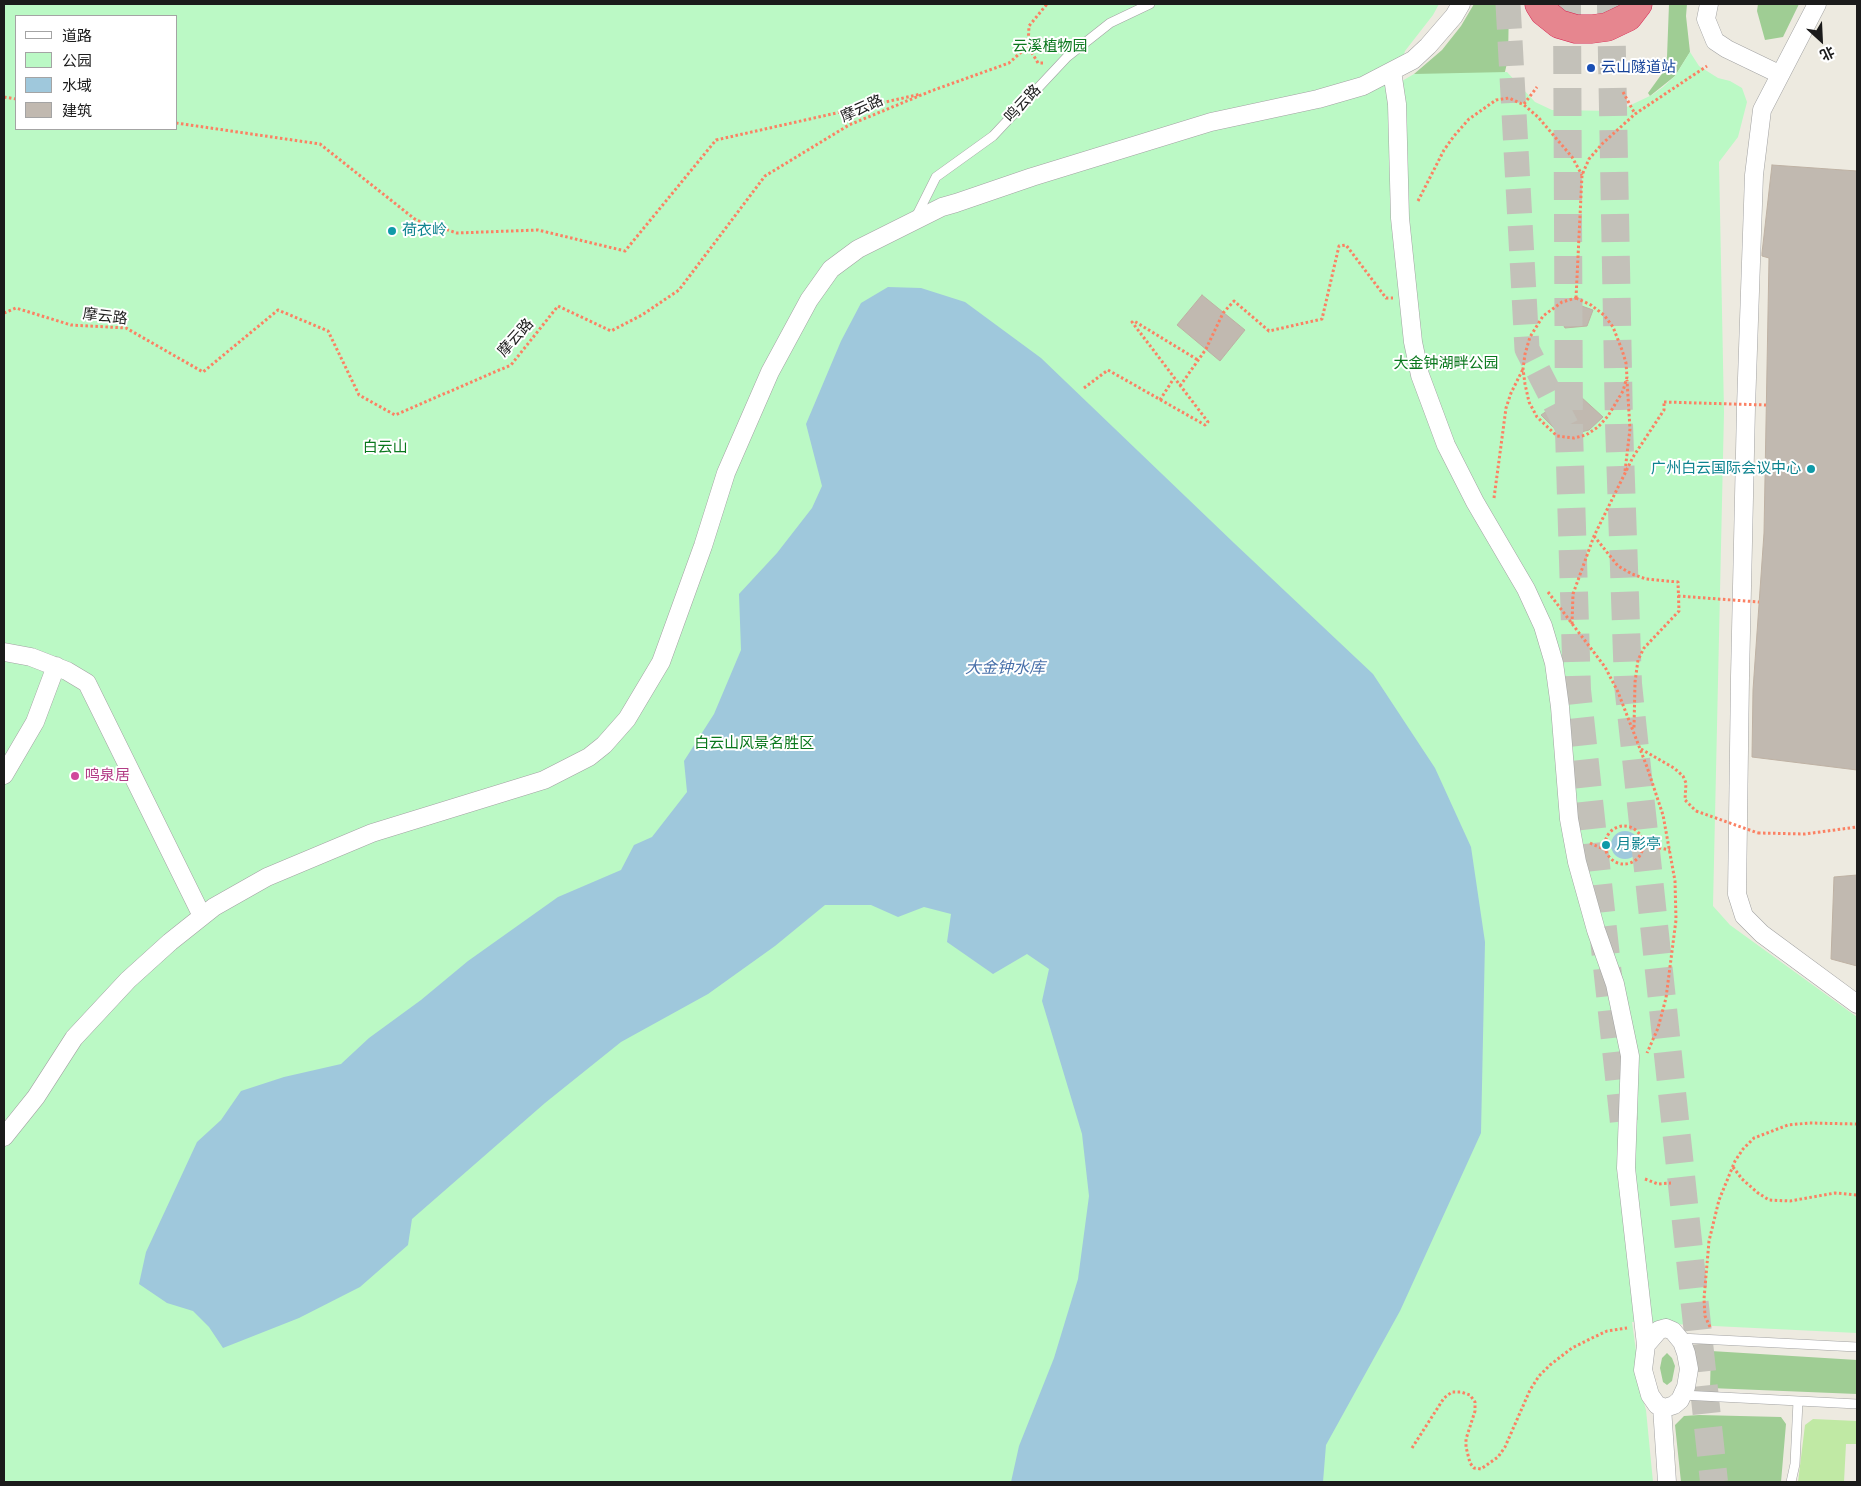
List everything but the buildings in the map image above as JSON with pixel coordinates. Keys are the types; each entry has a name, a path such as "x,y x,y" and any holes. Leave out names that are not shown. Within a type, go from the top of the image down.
{"highway":[{"path":"1539,4 1544,12 1559,24 1576,29 1607,27 1628,17 1638,4"}],"street":[{"path":"4,1137 36,1097 74,1038 128,980 170,942 214,907 276,873 372,833 544,780 589,757 604,745 627,719 661,662 703,546 726,473 770,372 808,300 831,269 858,249 942,208 1032,177 1210,122 1318,99 1364,86 1413,60 1454,16 1461,4"},
{"path":"1709,4 1706,19 1715,41 1727,49 1779,74"},
{"path":"1817,4 1762,110 1754,175 1740,677 1737,894 1744,916 1762,934 1857,1004"},
{"path":"1392,71 1397,104 1400,218 1413,342 1420,375 1446,445 1475,502 1526,589 1543,626 1554,663 1560,707 1569,819 1577,862 1596,930 1615,984 1630,1056 1626,1168 1646,1345 1643,1370 1646,1385 1657,1405 1665,1408 1674,1405 1686,1387 1689,1369 1686,1353 1673,1330 1666,1328 1659,1330 1646,1345"},
{"path":"4,652 31,657 56,666 87,683 202,916"},
{"path":"4,775 35,722 56,666"},
{"path":"1662,1407 1668,1482"}],"lane":[{"name":"鸣云路","path":"913,222 936,177 993,136 1067,57 1110,23 1150,4"},
{"path":"1679,1338 1857,1348"},
{"path":"1682,1395 1857,1404"},
{"path":"1791,1482 1798,1401"}],"path":[{"path":"1047,4 1029,26 1028,46 1038,63 1048,63 1067,57"},
{"name":"摩云路","path":"4,312 16,308 71,325 126,328 203,372 278,310 328,331 359,395 395,415 511,365 558,306 611,331 642,315 679,290 765,176 849,125 931,91 1009,63 1028,46"},
{"path":"1576,298 1582,175 1589,159 1602,144 1635,114 1707,66"},
{"path":"1524,105 1537,87"},
{"path":"178,123 320,144 416,220 457,233 538,230 625,251 716,140 931,91"},
{"path":"1623,92 1635,114"},
{"path":"1418,202 1444,150 1469,119 1496,100 1509,98 1524,105 1538,117 1578,166 1582,175"},
{"path":"1180,386 1206,349 1224,313 1234,301 1269,331 1322,319 1339,246 1346,245 1386,298 1408,297"},
{"path":"1624,476 1630,429 1627,377 1624,356 1613,327 1604,315 1591,305 1576,298 1562,302 1543,316 1530,337 1523,369 1525,384 1537,417 1557,436 1574,438 1586,435 1598,427 1614,407 1623,391 1627,377"},
{"path":"1084,388 1108,370 1204,425 1208,422 1132,322 1134,321 1198,360"},
{"path":"1494,502 1506,408 1523,369"},
{"path":"1160,400 1174,378"},
{"path":"1572,625 1572,594 1594,536 1633,457 1658,422 1664,410 1664,402 1766,406"},
{"path":"1594,536 1618,566 1632,574 1646,579 1678,582 1678,611 1644,648 1638,660 1635,682 1634,731"},
{"path":"1544,587 1605,667 1621,698 1634,731 1663,816 1675,881 1676,920 1666,998 1658,1028 1646,1056"},
{"path":"1678,596 1759,602"},
{"path":"1640,749 1674,768 1683,776 1686,784 1686,800 1696,811 1758,833 1805,834 1857,827"},
{"path":"1624,826 1637,830 1641,835 1644,845 1638,860 1626,865 1614,862 1606,850 1605,840 1608,834 1618,827 1624,826"},
{"path":"1584,837 1598,848 1606,850"},
{"path":"1644,845 1670,850"},
{"path":"1710,1328 1705,1316 1704,1299 1709,1241 1719,1200 1743,1149 1754,1138 1788,1125 1809,1123 1857,1124"},
{"path":"1733,1167 1742,1179 1769,1200 1790,1201 1835,1193 1857,1195"},
{"path":"1641,1177 1649,1182 1658,1184 1670,1183"},
{"path":"1412,1448 1444,1398 1452,1392 1461,1392 1470,1395 1475,1402 1475,1411 1466,1439 1466,1447 1470,1463 1474,1468 1481,1469 1494,1460 1505,1447 1530,1390 1539,1376 1550,1365 1572,1348 1599,1334 1619,1329 1643,1327"}],"green space":[{"name":"白云山风景名胜区","path":"4,4 1439,4 1433,15 1405,51 1395,85 1414,74 1507,72 1535,102 1552,110 1618,111 1652,95 1663,87 1675,76 1690,52 1699,66 1718,78 1730,81 1742,88 1747,102 1738,137 1719,162 1724,412 1713,906 1730,925 1857,1017 1857,1333 1632,1322 1636,1351 1636,1376 1646,1410 1653,1482 4,1482"},
{"path":"1474,4 1509,4 1508,59 1504,76 1414,74 1442,50 1461,26"},
{"path":"1669,4 1687,4 1686,16 1690,52 1675,76 1650,96 1648,93 1661,75 1667,57"},
{"path":"1758,4 1799,4 1783,37 1765,40 1757,11"},
{"path":"1711,1351 1857,1360 1857,1394 1710,1388"},
{"path":"1667,1353 1672,1358 1675,1366 1672,1381 1667,1385 1663,1382 1660,1368 1662,1358"},
{"path":"1684,1416 1781,1417 1786,1424 1781,1482 1681,1482 1675,1425"},
{"path":"1813,1419 1857,1421 1857,1444 1846,1444 1844,1482 1798,1482 1805,1425"}],"water":[{"name":"大金钟水库","path":"888,287 921,288 965,302 1041,358 1373,674 1435,768 1471,847 1485,942 1481,1133 1400,1311 1326,1445 1323,1482 1011,1482 1019,1446 1054,1358 1078,1279 1089,1196 1082,1134 1042,1001 1049,969 1027,954 993,974 947,942 951,914 924,907 898,917 871,905 825,905 775,946 708,994 621,1042 545,1103 412,1219 408,1245 360,1287 299,1318 223,1348 209,1327 193,1311 167,1303 139,1284 146,1252 197,1142 221,1120 241,1091 284,1077 341,1064 369,1038 421,1000 468,961 558,897 621,870 634,845 652,837 687,792 684,761 714,714 741,650 739,594 777,553 812,508 822,486 806,424 841,341 861,303"},
{"path":"1625,831 1635,835 1639,845 1635,855 1625,859 1615,855 1611,845 1615,835"}],"tunnel":[{"path":"1508,4 1527,349 1569,431"},
{"path":"1567,4 1569,431 1577,690 1624,1123"},
{"path":"1611,4 1619,424 1628,684 1714,1482"}],"place":[{"name":"云山隧道站","path":"1591,68"},
{"name":"荷衣岭","path":"392,231"},
{"name":"广州白云国际会议中心","path":"1811,469"},
{"name":"鸣泉居","path":"75,776"},
{"name":"月影亭","path":"1606,845"}],"park label":[{"name":"云溪植物园","path":"1050,47"},
{"name":"大金钟湖畔公园","path":"1446,364"},
{"name":"白云山","path":"385,448"}]}
